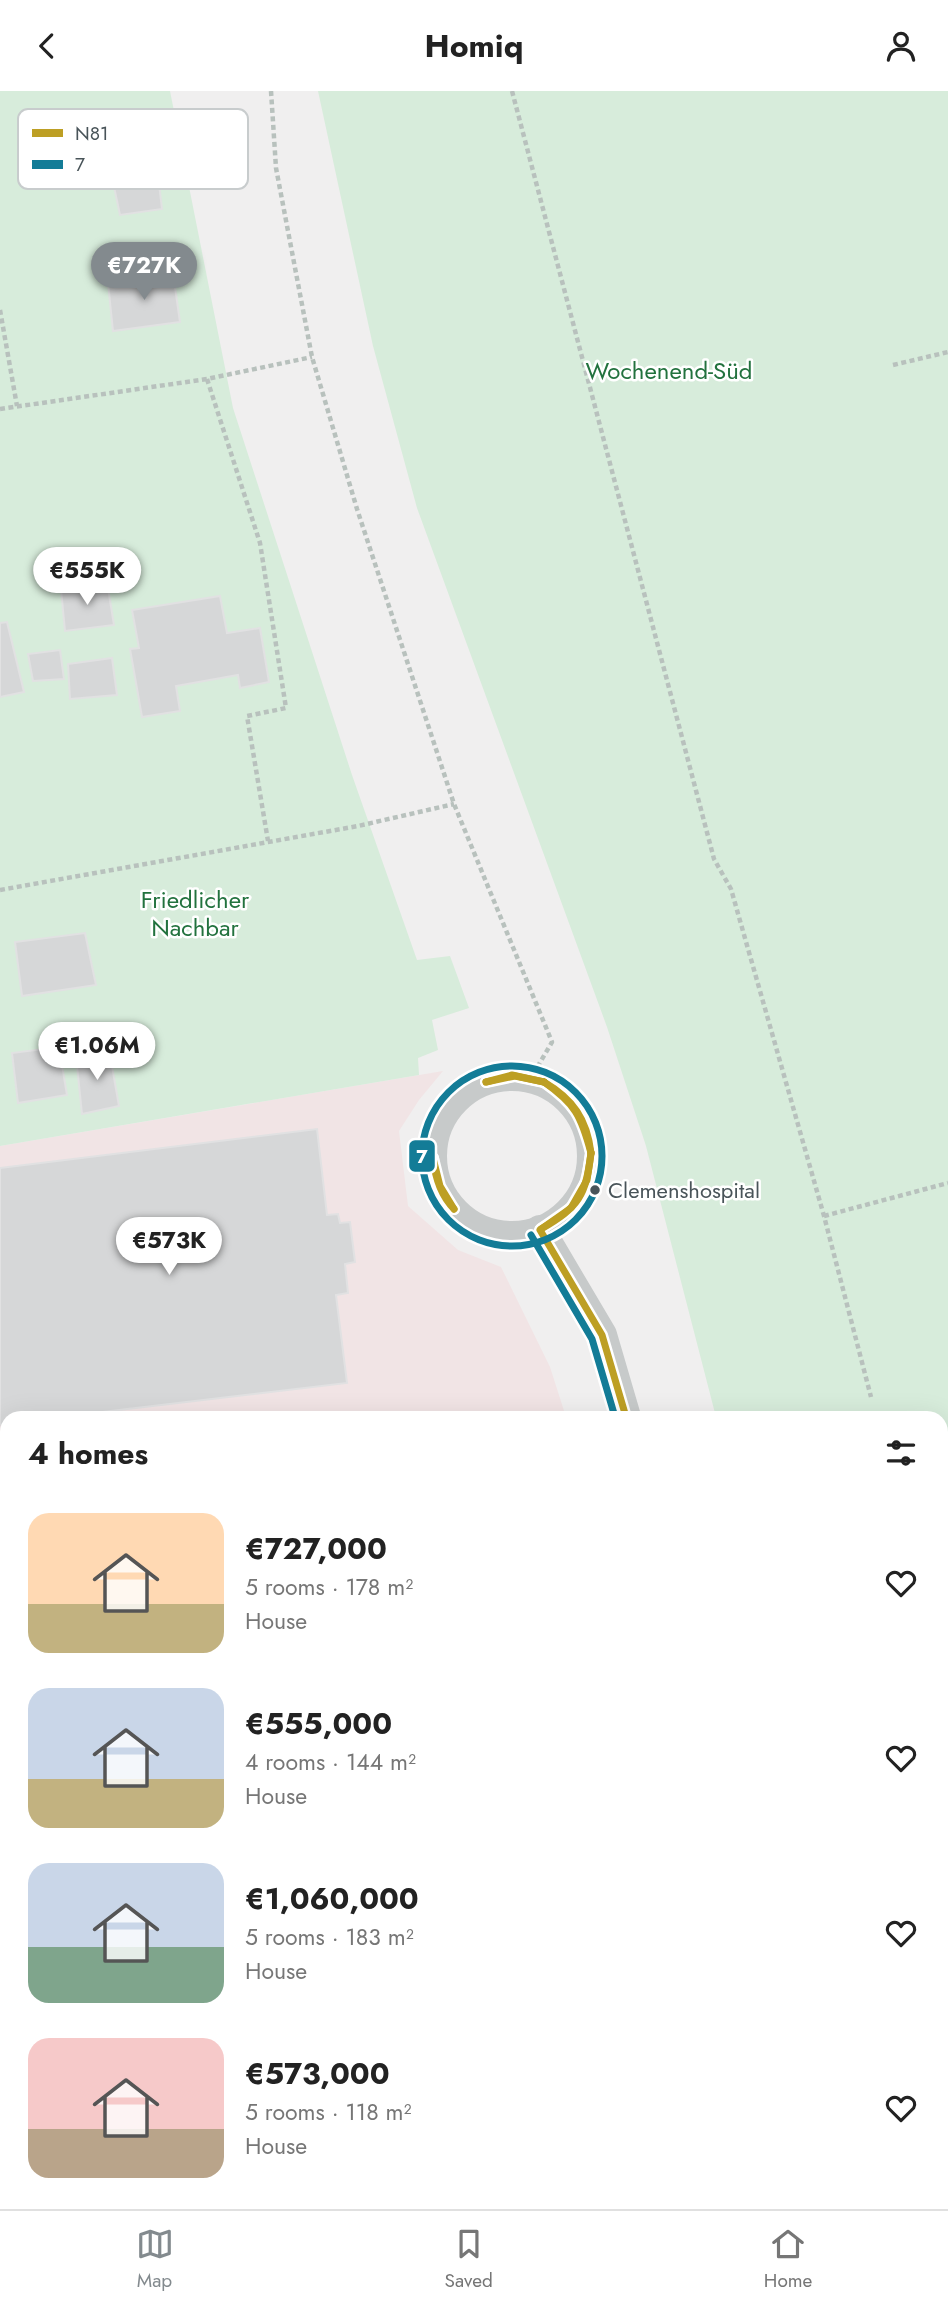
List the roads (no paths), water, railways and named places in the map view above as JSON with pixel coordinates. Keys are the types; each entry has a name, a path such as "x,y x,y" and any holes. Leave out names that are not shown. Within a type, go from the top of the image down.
{"lane":[{"path":"513,1076 531,1078 550,1085 566,1097 588,1130 592,1150 591,1171 584,1190 573,1207 558,1222 540,1230 514,1236 488,1232 465,1220 446,1201 435,1178 432,1156 435,1133 444,1113 459,1096 478,1084 513,1076"},
{"path":"540,1230 602,1335 624,1411"}],"place":[{"name":"Clemenshospital","path":"595,1190"}],"park label":[{"name":"Wochenend-Süd","path":"669,371"},
{"name":"Friedlicher Nachbar","path":"195,914"}]}
